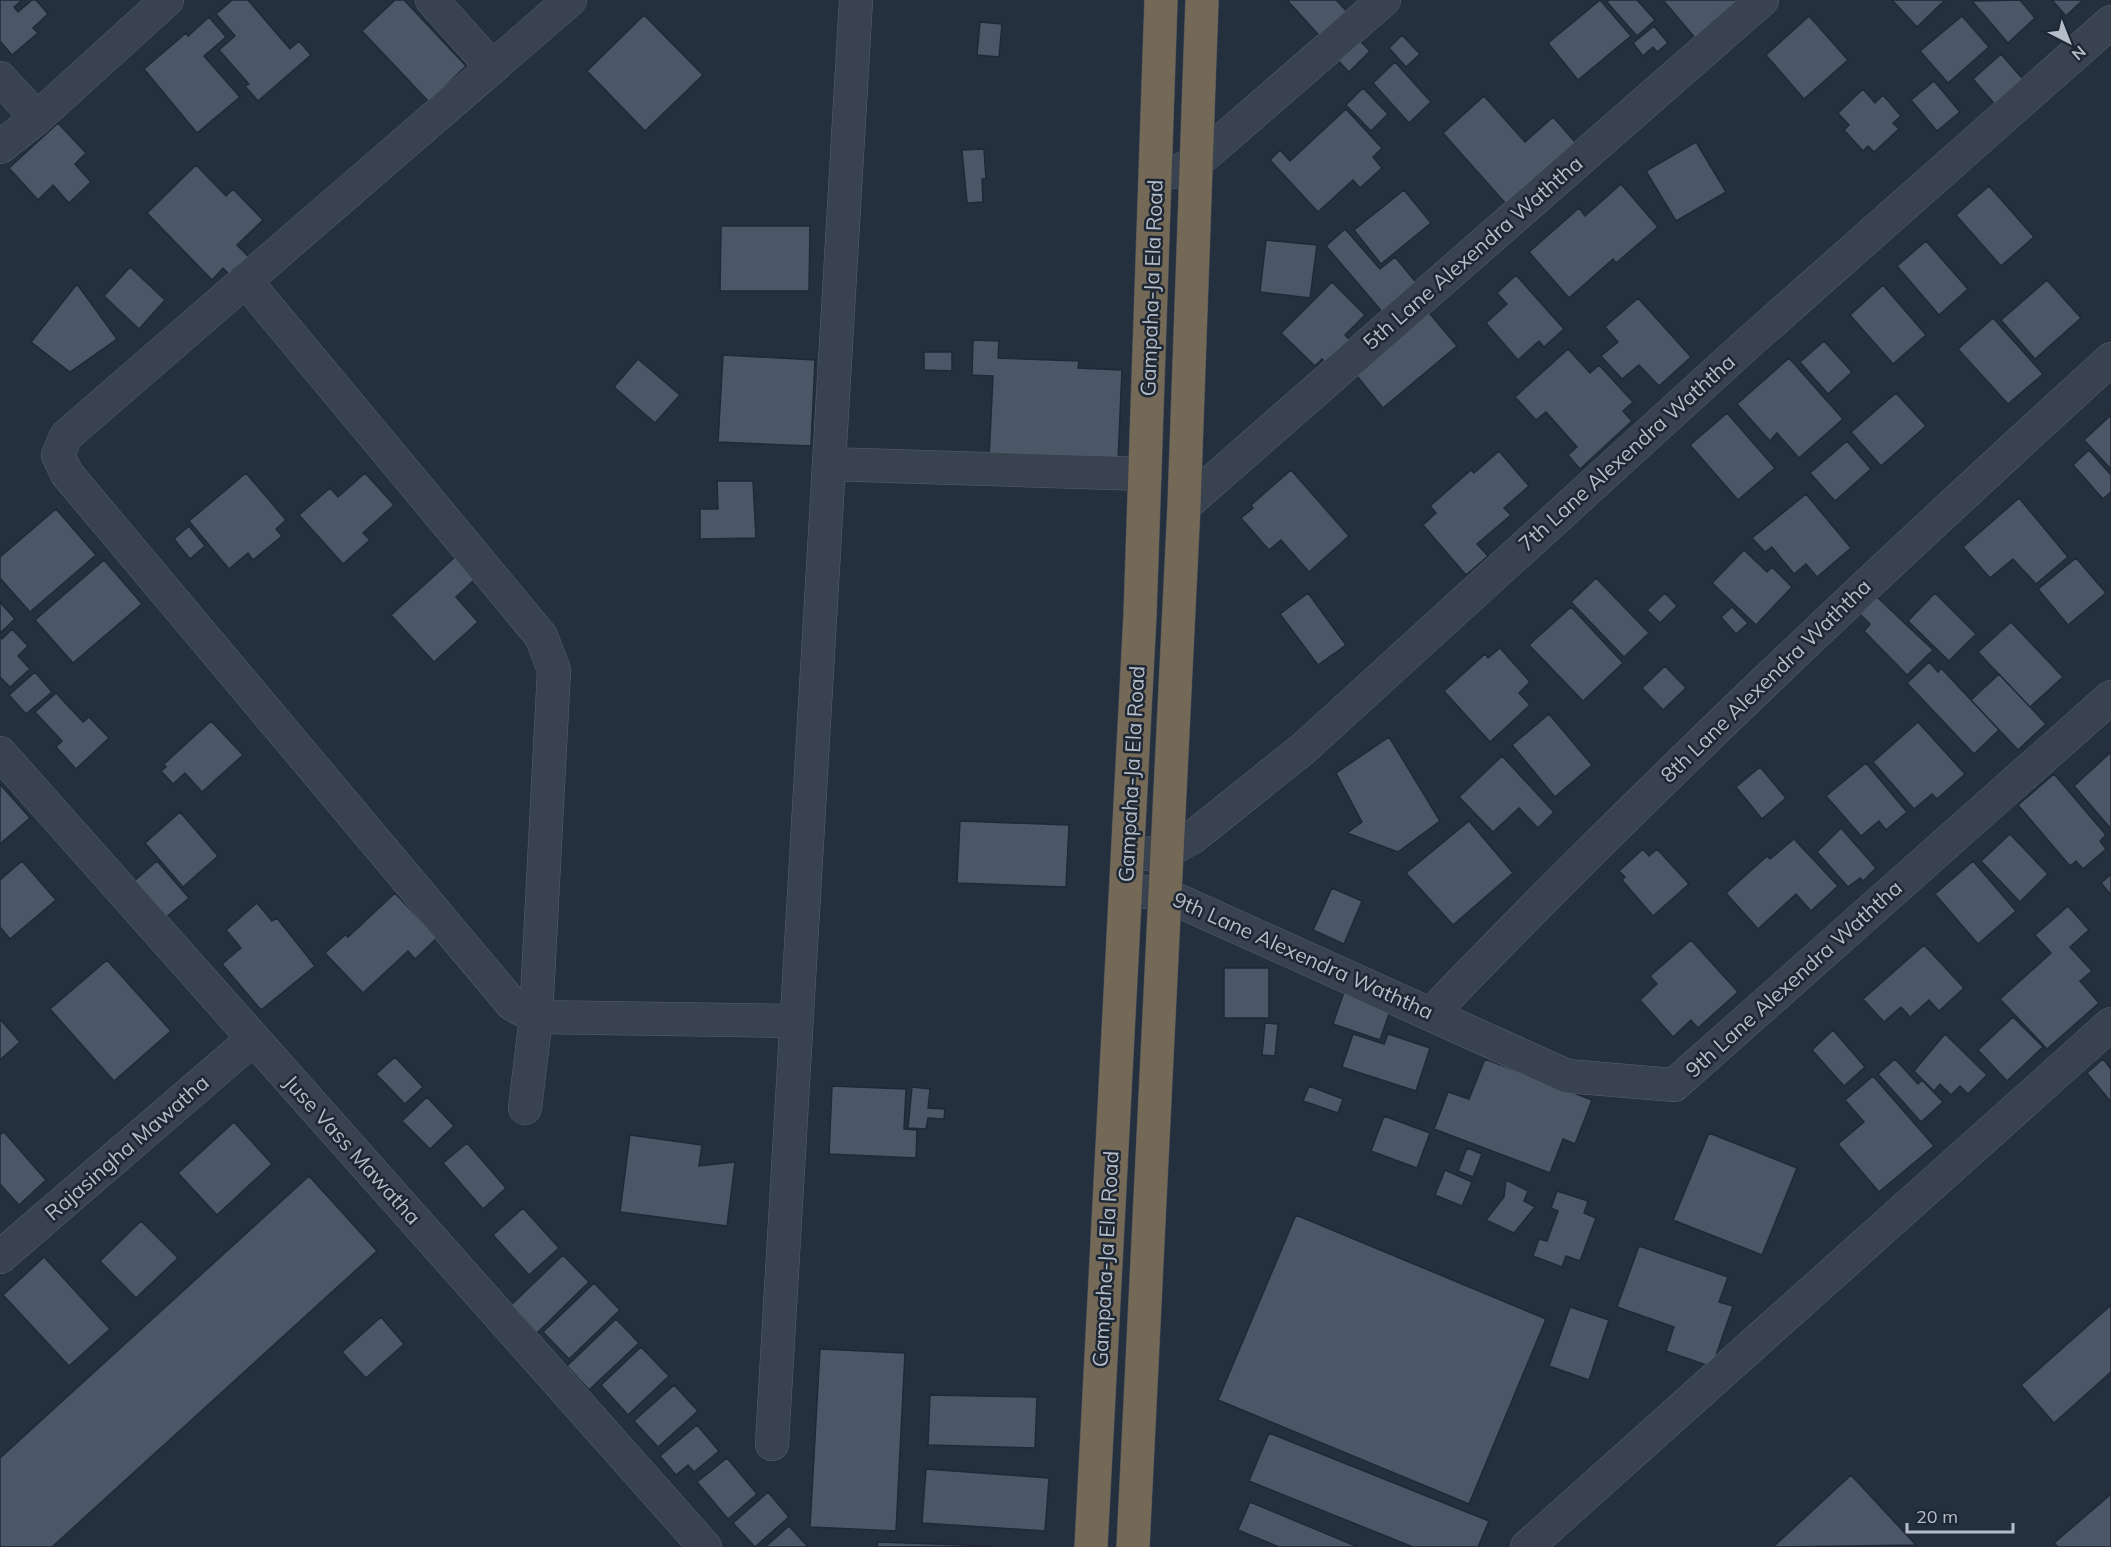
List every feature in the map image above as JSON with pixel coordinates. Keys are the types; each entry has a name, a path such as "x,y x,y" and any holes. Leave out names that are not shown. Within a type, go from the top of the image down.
{"highway":[{"name":"Gampaha-Ja Ela Road","path":"1091,1547 1128,856 1145,474 1161,0"},
{"name":"Gampaha-Ja Ela Road","path":"1133,1547 1184,506 1202,0"}],"street":[{"path":"0,147 37,118 167,0"},
{"path":"432,0 492,66"},
{"path":"570,0 66,436 58,455 66,474 512,1004 536,1017 796,1021"},
{"path":"772,1444 856,0"},
{"path":"1155,176 1181,170 1197,162 1384,0"},
{"name":"5th Lane Alexendra Waththa","path":"1184,506 1762,0"},
{"name":"7th Lane Alexendra Waththa","path":"1128,856 1168,851 1193,837 1304,748 1737,353 2111,22"},
{"path":"0,78 37,118"},
{"path":"245,280 525,617 544,644 554,670 536,1017 525,1107"},
{"name":"8th Lane Alexendra Waththa","path":"1431,1014 1555,885 1893,558 2111,358"},
{"path":"829,464 1145,474"},
{"name":"9th Lane Alexendra Waththa","path":"1126,889 1166,895 1567,1076 1674,1085 2111,697"},
{"name":"Juse Vass Mawatha","path":"0,753 705,1547"},
{"path":"1527,1547 2111,1024"},
{"name":"Rajasingha Mawatha","path":"0,1257 253,1039"}],"building":[{"path":"0,0 22,0 14,7 18,12 32,0 36,0 48,14 33,28 38,33 12,55 0,41"},
{"path":"232,0 248,0 290,49 299,41 311,55 258,101 245,86 249,84 219,50 235,36 216,14"},
{"path":"395,0 404,0 466,66 429,102 362,31"},
{"path":"1287,0 1336,0 1353,18 1326,43"},
{"path":"1600,0 1631,36 1578,80 1548,43"},
{"path":"1609,0 1637,0 1655,20 1637,36 1607,2"},
{"path":"1663,0 1740,0 1696,39"},
{"path":"1892,0 1945,0 1917,27"},
{"path":"2020,0 2035,18 2008,43 1972,1"},
{"path":"2052,0 2083,0 2066,16"},
{"path":"644,15 703,75 645,131 587,71"},
{"path":"1809,16 1848,60 1804,99 1766,55"},
{"path":"1962,16 1989,47 1948,83 1920,51"},
{"path":"209,17 226,37 204,56 240,97 197,133 144,69 186,33 188,36"},
{"path":"980,22 1002,24 999,57 977,55"},
{"path":"1654,26 1668,43 1657,52 1653,47 1643,56 1633,43"},
{"path":"1352,33 1370,51 1349,72 1331,53"},
{"path":"1402,35 1420,54 1406,67 1389,48"},
{"path":"2001,54 2027,84 1999,109 1973,79"},
{"path":"1395,62 1431,102 1409,123 1373,83"},
{"path":"1934,81 1960,112 1937,131 1911,100"},
{"path":"1363,88 1388,114 1371,131 1346,105"},
{"path":"1863,89 1875,103 1883,95 1901,116 1893,123 1899,129 1874,152 1868,146 1863,151 1844,130 1849,125 1838,113"},
{"path":"1484,96 1525,142 1553,117 1576,143 1507,205 1443,133"},
{"path":"1346,109 1382,148 1373,157 1382,168 1360,188 1353,180 1318,212 1270,160 1280,150 1290,161"},
{"path":"58,123 86,153 75,164 91,182 69,203 53,185 38,200 9,168"},
{"path":"1696,142 1726,192 1676,221 1646,171"},
{"path":"984,149 986,179 982,179 983,202 967,203 962,150"},
{"path":"196,165 226,196 233,189 263,220 237,245 251,259 233,278 223,268 212,280 147,213"},
{"path":"1621,184 1658,227 1616,263 1613,259 1569,298 1529,252 1579,208 1585,216"},
{"path":"1989,186 2034,237 2001,266 1956,215"},
{"path":"1404,190 1431,223 1381,264 1354,230"},
{"path":"721,226 810,226 809,291 720,291"},
{"path":"1345,229 1380,269 1395,257 1424,292 1390,321 1326,246"},
{"path":"1266,240 1317,245 1310,298 1260,292"},
{"path":"1926,241 1968,289 1939,315 1897,266"},
{"path":"130,267 165,300 139,329 104,296"},
{"path":"1516,275 1564,329 1544,347 1539,341 1518,360 1486,323 1507,304 1497,293"},
{"path":"2047,280 2081,318 2035,359 2001,320"},
{"path":"1332,282 1365,315 1345,335 1357,347 1334,370 1322,359 1315,366 1281,333"},
{"path":"77,284 117,339 70,372 31,342"},
{"path":"1883,285 1926,335 1893,364 1850,315"},
{"path":"1638,298 1691,357 1659,386 1639,365 1622,379 1601,356 1618,342 1605,327"},
{"path":"1425,308 1457,346 1383,408 1352,370"},
{"path":"1993,318 2043,374 2008,404 1958,349"},
{"path":"973,340 999,341 998,358 1079,361 1078,368 1122,370 1117,483 988,479 993,376 972,375"},
{"path":"1824,341 1852,372 1828,394 1800,362"},
{"path":"1568,349 1590,373 1599,365 1633,402 1623,411 1632,421 1580,469 1568,455 1577,447 1546,412 1536,420 1515,397"},
{"path":"924,352 952,352 952,371 924,370"},
{"path":"723,355 815,360 811,446 718,442"},
{"path":"1789,358 1843,419 1799,458 1777,433 1770,441 1737,404"},
{"path":"638,359 680,395 655,423 614,387"},
{"path":"1896,393 1926,426 1881,466 1851,432"},
{"path":"1727,413 1775,468 1738,500 1690,445"},
{"path":"2111,415 2111,469 2084,440"},
{"path":"1847,441 1871,469 1835,501 1810,473"},
{"path":"2089,450 2111,475 2111,492 2103,499 2073,465"},
{"path":"1499,451 1529,486 1504,508 1511,515 1477,544 1488,556 1466,575 1423,525 1436,513 1430,506 1471,470 1474,473"},
{"path":"1291,470 1349,536 1309,572 1281,540 1269,550 1241,518 1253,508 1251,505"},
{"path":"246,473 286,520 276,529 282,536 253,560 248,553 229,569 189,521"},
{"path":"365,473 394,505 363,533 370,540 343,564 299,515 330,488 338,497"},
{"path":"717,481 753,481 756,538 700,539 700,509 718,509"},
{"path":"1806,494 1851,548 1817,577 1806,564 1794,574 1772,547 1765,552 1752,538"},
{"path":"2019,498 2068,557 2036,584 2013,559 1990,578 1963,547"},
{"path":"56,509 96,555 30,612 0,578 0,557"},
{"path":"189,526 205,546 190,559 174,539"},
{"path":"1744,550 1767,572 1772,567 1792,587 1756,625 1712,583"},
{"path":"455,557 475,579 456,597 478,622 434,662 391,615"},
{"path":"2076,558 2106,593 2068,625 2038,589"},
{"path":"104,560 142,604 73,663 35,620"},
{"path":"1596,578 1649,633 1624,657 1571,602"},
{"path":"1308,593 1346,645 1318,665 1280,614"},
{"path":"1665,593 1677,606 1660,623 1647,610"},
{"path":"1935,593 1976,634 1949,661 1908,621"},
{"path":"1877,597 1933,650 1907,675 1864,631 1870,624 1860,614"},
{"path":"0,602 15,619 0,633"},
{"path":"1571,607 1623,663 1583,701 1529,645"},
{"path":"1732,607 1748,623 1736,634 1721,617"},
{"path":"2011,622 2063,677 2030,707 1978,652"},
{"path":"12,629 28,646 18,656 30,669 10,687 0,677 0,637 2,639"},
{"path":"1500,648 1530,682 1519,693 1530,705 1490,742 1444,691 1485,654 1488,658"},
{"path":"1929,662 1938,672 1941,668 1999,730 1974,754 1907,683"},
{"path":"1665,666 1686,688 1663,710 1642,688"},
{"path":"35,672 52,692 26,714 9,695"},
{"path":"1999,674 2046,724 2018,750 1971,700"},
{"path":"56,693 83,722 89,717 109,738 76,769 56,747 62,741 35,712"},
{"path":"1549,714 1592,765 1555,797 1512,745"},
{"path":"211,721 243,755 202,792 185,773 173,784 161,771 166,767 164,764"},
{"path":"1918,722 1965,774 1937,799 1932,794 1914,809 1873,762"},
{"path":"1389,737 1440,821 1398,852 1347,833 1362,822 1336,773"},
{"path":"2111,752 2111,829 2074,786"},
{"path":"1502,756 1554,812 1538,828 1519,808 1493,832 1459,797"},
{"path":"1866,763 1907,812 1886,830 1879,821 1861,836 1826,796"},
{"path":"1760,767 1786,798 1762,819 1736,787"},
{"path":"2054,774 2106,835 2100,841 2106,849 2083,869 2076,861 2070,866 2018,805"},
{"path":"0,784 30,818 0,844"},
{"path":"180,812 218,856 183,887 145,843"},
{"path":"960,821 1069,825 1066,887 957,883"},
{"path":"1469,821 1513,873 1453,925 1406,873"},
{"path":"1841,828 1876,868 1863,881 1860,878 1848,887 1817,852"},
{"path":"2010,834 2048,874 2020,902 1981,861"},
{"path":"1794,839 1838,886 1811,911 1796,894 1758,929 1726,893 1767,856 1770,859"},
{"path":"1643,849 1649,856 1657,849 1689,884 1653,916 1622,880 1625,877 1619,871"},
{"path":"22,861 56,900 10,939 0,927 0,880"},
{"path":"157,861 189,898 165,918 134,881"},
{"path":"1973,861 2016,911 1978,944 1935,894"},
{"path":"2111,874 2111,895 2101,883"},
{"path":"1332,888 1362,901 1344,944 1313,930"},
{"path":"395,893 437,938 415,959 408,951 363,993 325,953 345,935 348,937"},
{"path":"257,903 272,921 277,918 315,966 261,1010 222,964 241,948 226,930"},
{"path":"2068,906 2089,930 2070,947 2092,971 2080,981 2099,1003 2047,1049 2000,999 2051,953 2035,935"},
{"path":"1691,940 1738,992 1698,1028 1691,1020 1673,1037 1640,1000 1657,984 1650,976"},
{"path":"1924,945 1964,988 1939,1011 1929,1000 1910,1017 1901,1007 1884,1022 1863,999"},
{"path":"107,960 171,1031 114,1081 50,1009"},
{"path":"1224,968 1269,968 1269,1018 1224,1018"},
{"path":"1344,992 1391,1008 1380,1040 1333,1024"},
{"path":"2013,1017 2043,1047 2007,1081 1978,1050"},
{"path":"0,1019 20,1042 0,1060"},
{"path":"1265,1023 1278,1024 1275,1056 1262,1055"},
{"path":"1833,1030 1865,1067 1844,1086 1812,1050"},
{"path":"1353,1034 1384,1044 1388,1034 1430,1048 1416,1091 1342,1067"},
{"path":"1945,1034 1987,1075 1968,1094 1960,1086 1951,1095 1940,1084 1934,1091 1914,1071"},
{"path":"395,1057 423,1087 405,1104 376,1074"},
{"path":"1485,1059 1592,1100 1575,1144 1563,1139 1550,1173 1434,1129 1448,1092 1469,1099"},
{"path":"1895,1059 1918,1084 1922,1080 1943,1102 1921,1122 1878,1074"},
{"path":"2103,1059 2111,1069 2111,1102 2087,1073"},
{"path":"1873,1076 1934,1146 1879,1192 1838,1144 1864,1122 1845,1100"},
{"path":"832,1086 906,1089 904,1129 917,1130 916,1158 829,1154"},
{"path":"1309,1086 1343,1099 1338,1113 1303,1101"},
{"path":"912,1087 930,1089 928,1108 945,1109 944,1119 928,1118 926,1129 908,1128"},
{"path":"427,1097 454,1126 430,1149 402,1121"},
{"path":"1384,1116 1430,1133 1417,1168 1371,1151"},
{"path":"234,1122 272,1164 217,1215 178,1173"},
{"path":"4,1132 46,1180 19,1205 0,1184 0,1135"},
{"path":"1709,1133 1797,1168 1762,1255 1673,1220"},
{"path":"630,1135 702,1145 699,1166 735,1162 727,1226 620,1212"},
{"path":"467,1143 506,1188 483,1209 443,1163"},
{"path":"1467,1148 1482,1154 1473,1177 1458,1171"},
{"path":"1445,1170 1472,1182 1462,1206 1435,1195"},
{"path":"309,1176 377,1251 52,1547 0,1547 0,1458"},
{"path":"1506,1180 1528,1191 1524,1201 1535,1207 1514,1233 1486,1220 1504,1197"},
{"path":"1557,1191 1588,1201 1584,1213 1596,1218 1580,1261 1566,1256 1562,1267 1533,1256 1539,1239 1547,1241 1558,1211 1551,1208"},
{"path":"523,1208 559,1248 529,1275 493,1235"},
{"path":"1296,1215 1546,1319 1469,1504 1218,1400"},
{"path":"141,1221 178,1258 136,1298 100,1261"},
{"path":"1639,1246 1728,1277 1719,1302 1733,1306 1712,1367 1666,1351 1674,1327 1617,1307"},
{"path":"563,1255 589,1282 537,1333 511,1305"},
{"path":"44,1257 110,1329 69,1366 3,1295"},
{"path":"594,1283 620,1310 569,1359 543,1332"},
{"path":"2111,1305 2111,1372 2054,1423 2021,1385"},
{"path":"1570,1307 1609,1320 1589,1380 1549,1366"},
{"path":"381,1317 404,1344 366,1378 342,1352"},
{"path":"616,1319 639,1343 589,1390 567,1366"},
{"path":"641,1347 669,1376 628,1415 601,1385"},
{"path":"820,1349 905,1353 896,1531 810,1527"},
{"path":"674,1385 698,1411 658,1447 634,1421"},
{"path":"930,1395 1037,1397 1035,1448 928,1445"},
{"path":"697,1425 719,1451 694,1472 688,1465 676,1475 660,1456"},
{"path":"1269,1433 1489,1521 1478,1547 1413,1547 1249,1481"},
{"path":"727,1458 757,1494 728,1519 697,1482"},
{"path":"926,1469 1049,1478 1045,1531 922,1523"},
{"path":"1851,1475 1916,1545 1773,1547"},
{"path":"768,1492 789,1517 755,1547 733,1523"},
{"path":"2111,1494 2111,1547 2058,1547 2054,1543"},
{"path":"1250,1502 1358,1547 1279,1547 1238,1530"},
{"path":"789,1526 808,1547 765,1547"},
{"path":"878,1542 993,1546 877,1547"}]}
